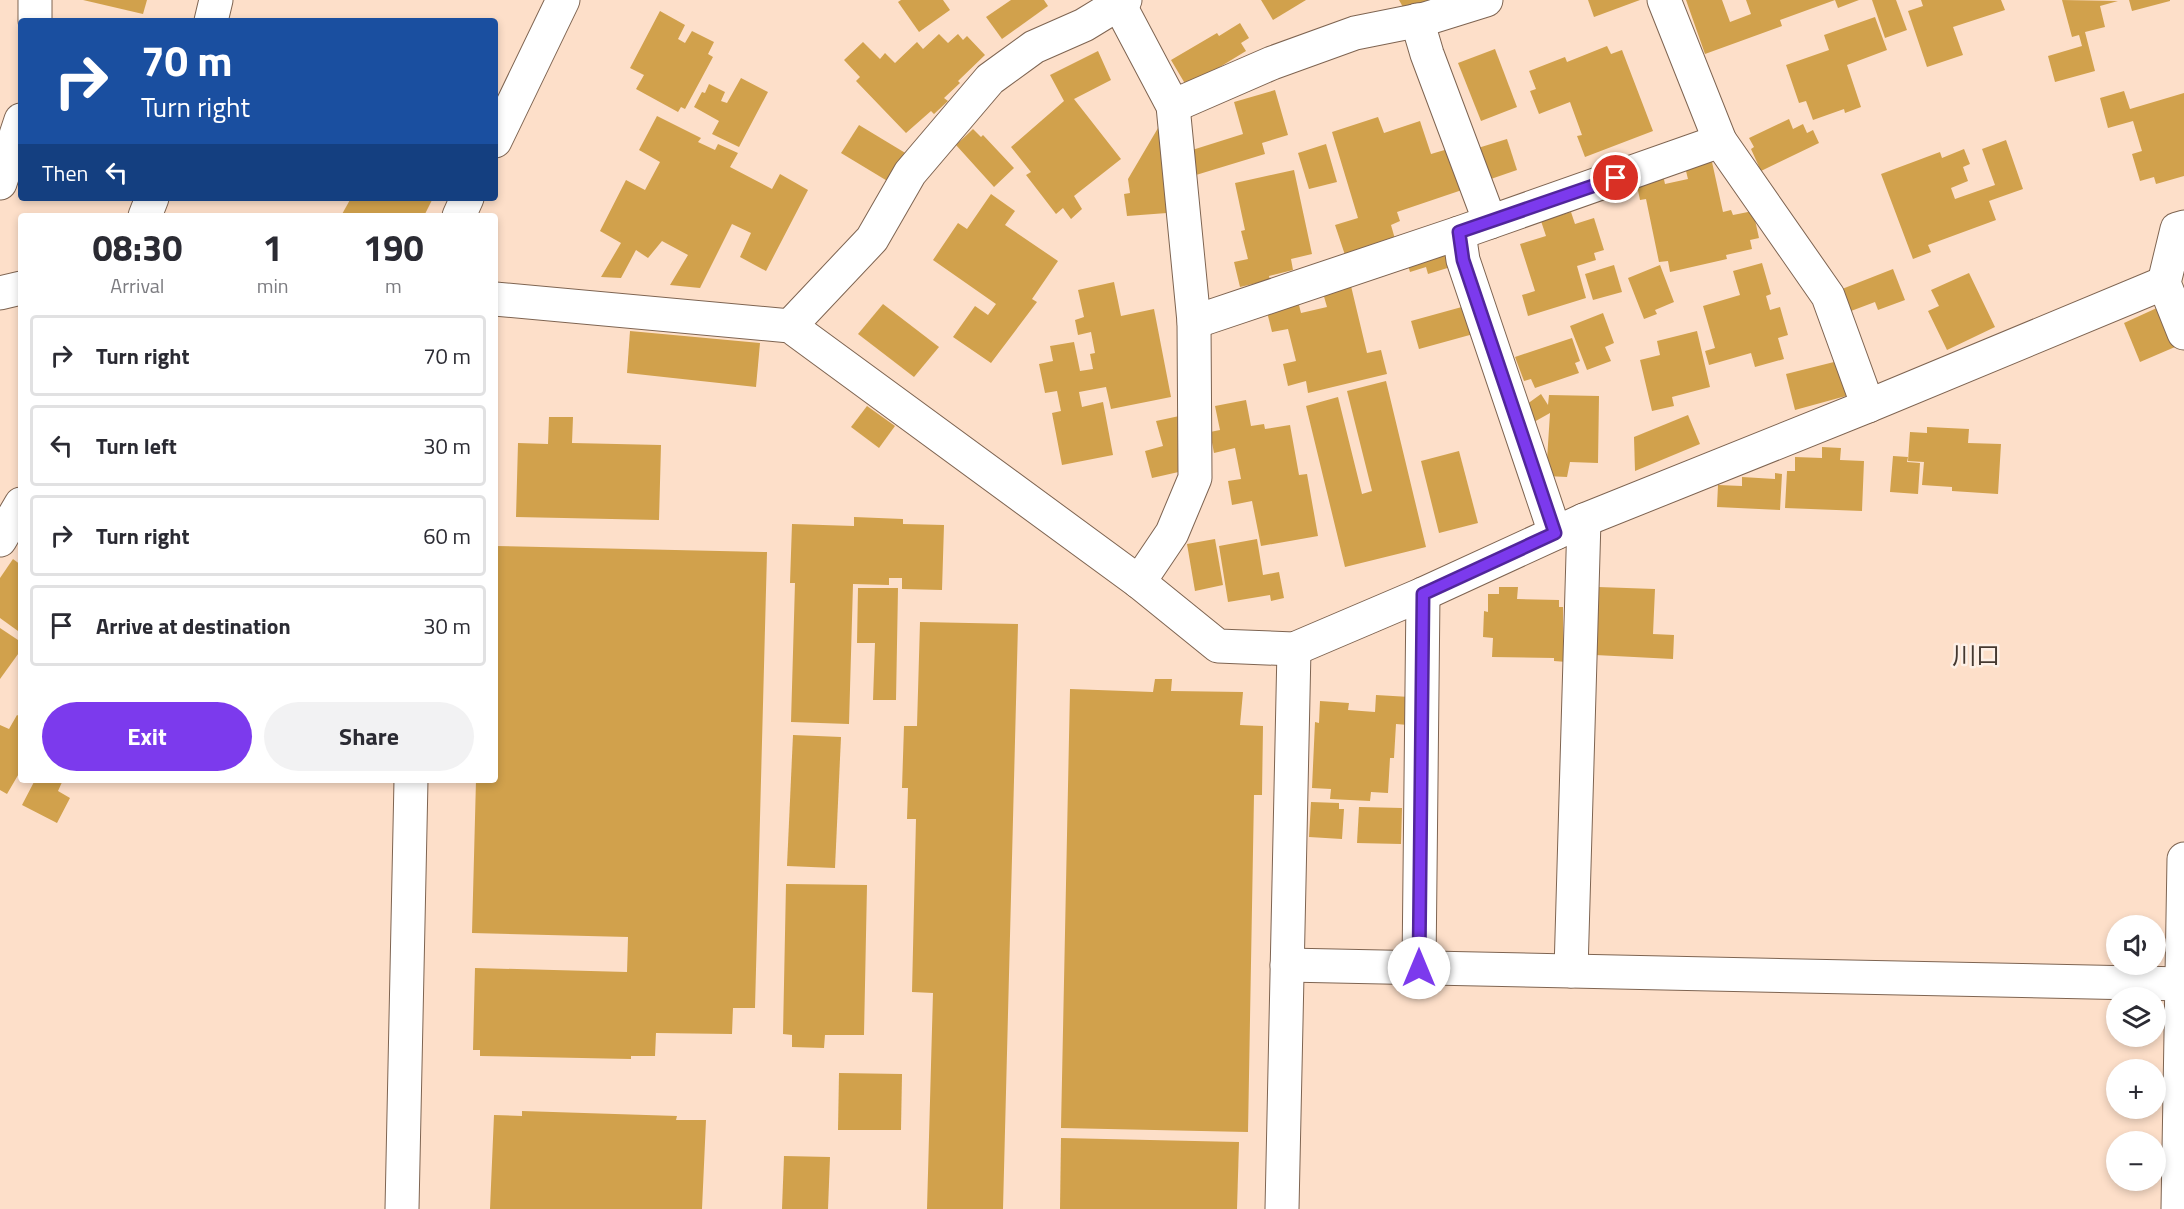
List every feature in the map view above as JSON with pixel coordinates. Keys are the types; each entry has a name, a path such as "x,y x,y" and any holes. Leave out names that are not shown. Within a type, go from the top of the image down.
{"street":[{"path":"34,18 35,0"},
{"path":"212,18 216,0"},
{"path":"498,135 563,0"},
{"path":"1173,106 1272,63 1345,37 1418,20 1486,0"},
{"path":"1664,0 1720,141 1828,296 1868,406"},
{"path":"790,326 872,238 910,173 990,79 1034,47 1084,25 1122,2 1173,106 1194,322 1196,478 1172,533 1139,582"},
{"path":"1418,20 1427,54 1490,222"},
{"path":"0,183 18,129"},
{"path":"1194,322 1720,141"},
{"path":"2184,227 2177,229 2164,283 2184,333"},
{"path":"1459,232 1463,260 1570,527 1571,971"},
{"path":"498,300 790,326 1139,582 1218,646 1294,649 1423,594 1570,527 2164,283"},
{"path":"0,292 18,289"},
{"path":"0,540 18,509"},
{"path":"1419,968 1423,594"},
{"path":"1282,1209 1294,649"},
{"path":"402,1209 411,783"},
{"path":"2178,1209 2184,858"},
{"path":"1287,965 2183,984"}],"building":[{"path":"83,0 147,0 143,14"},
{"path":"901,0 943,0 950,10 919,32 898,2"},
{"path":"1011,0 1044,0 1048,6 1002,39 986,17"},
{"path":"1261,0 1306,0 1273,20"},
{"path":"1399,0 1431,0 1432,2 1404,9"},
{"path":"1588,0 1640,0 1594,17"},
{"path":"1686,0 1722,0 1730,22 1751,14 1746,0 1835,0 1780,20 1782,26 1705,54"},
{"path":"1835,0 1859,0 1838,8"},
{"path":"1872,0 1896,0 1907,30 1885,38"},
{"path":"1921,0 2001,0 2005,10 1953,27 1963,55 1927,67 1908,11 1923,6"},
{"path":"2062,0 2118,1 2100,6 2105,27 2085,32 2095,71 2055,82 2048,56 2082,46 2079,35 2072,37"},
{"path":"2129,0 2170,0 2170,1 2132,11"},
{"path":"660,11 685,25 678,39 685,43 692,31 714,42 708,54 713,57 685,109 681,107 678,112 636,89 644,75 630,68"},
{"path":"1875,17 1887,50 1847,65 1861,107 1845,113 1844,109 1813,120 1806,101 1799,103 1786,65 1829,50 1824,35"},
{"path":"1240,23 1249,38 1241,43 1246,51 1187,87 1171,60 1217,33 1219,36"},
{"path":"939,34 948,43 958,34 963,40 967,36 985,55 944,98 948,101 934,114 931,111 906,133 856,81 860,77 844,60 863,42 880,59 885,53 895,63 917,42 923,49"},
{"path":"1607,46 1611,54 1622,50 1653,131 1585,157 1577,136 1582,135 1570,102 1539,114 1530,91 1536,89 1529,71 1565,57 1567,62"},
{"path":"1495,49 1517,107 1481,121 1458,63"},
{"path":"1098,51 1111,80 1074,99 1121,159 1074,196 1082,209 1071,219 1063,208 1056,214 1026,175 1031,172 1011,147 1064,101 1050,75"},
{"path":"741,78 768,92 739,147 712,134 719,121 694,107 709,84 725,92 721,101 727,103"},
{"path":"1275,90 1288,135 1262,143 1265,154 1196,175 1189,151 1243,134 1234,102"},
{"path":"2124,91 2130,109 2184,93 2184,176 2156,184 2154,177 2140,181 2132,154 2142,151 2133,121 2108,128 2100,98"},
{"path":"657,116 701,138 698,142 715,150 718,144 738,153 730,167 772,189 780,174 808,190 766,271 740,257 751,233 732,224 700,288 670,285 688,255 662,241 648,258 636,250 621,278 601,277 621,243 600,231 626,180 645,190 660,162 639,150"},
{"path":"1378,117 1384,133 1420,121 1431,154 1448,149 1462,190 1397,212 1400,221 1391,225 1395,239 1345,255 1335,225 1358,218 1332,132"},
{"path":"1789,119 1793,129 1803,124 1807,133 1813,130 1819,143 1761,171 1751,149 1754,147 1749,138"},
{"path":"859,125 907,154 889,182 841,153"},
{"path":"1158,128 1164,128 1168,177 1163,178 1167,213 1127,216 1124,194 1130,193 1128,179"},
{"path":"973,129 981,137 983,135 1014,168 994,187 956,145"},
{"path":"1507,139 1517,170 1488,180 1478,148"},
{"path":"2006,140 2023,189 1989,201 1996,220 1928,245 1931,252 1913,259 1881,174 1940,152 1942,158 1964,149 1970,164 1963,167 1968,181 1951,188 1955,199 1995,185 1982,149"},
{"path":"1326,144 1337,182 1309,189 1298,153"},
{"path":"1712,162 1723,212 1731,210 1733,215 1753,211 1759,238 1750,240 1752,249 1726,255 1727,259 1670,272 1668,261 1659,262 1646,199 1640,200 1636,181 1663,175 1665,184 1688,179 1685,167"},
{"path":"1294,170 1312,254 1291,259 1293,270 1269,276 1270,280 1240,287 1234,262 1248,259 1241,231 1245,230 1235,183"},
{"path":"991,194 1015,211 1005,225 1058,261 1032,299 1037,302 991,363 953,337 975,306 988,315 996,304 933,260 958,223 967,229"},
{"path":"349,201 432,201 426,213 343,213"},
{"path":"1571,212 1575,224 1594,218 1604,250 1594,253 1596,260 1577,266 1586,298 1528,316 1522,295 1535,291 1520,244 1546,236 1541,221"},
{"path":"1448,247 1454,266 1428,274 1426,267 1410,272 1406,259"},
{"path":"1762,263 1771,294 1766,296 1770,310 1780,307 1788,335 1778,338 1784,359 1755,367 1751,353 1709,365 1705,351 1715,348 1703,306 1740,295 1733,271"},
{"path":"1614,265 1622,292 1593,300 1585,274"},
{"path":"1660,265 1674,302 1655,310 1657,314 1644,319 1628,278"},
{"path":"1893,269 1905,300 1878,310 1875,302 1851,311 1842,289"},
{"path":"1969,273 1995,327 1947,350 1928,311 1939,306 1931,290"},
{"path":"1114,282 1121,316 1154,309 1171,397 1111,409 1106,387 1079,392 1082,407 1103,402 1113,455 1062,465 1052,413 1061,411 1057,391 1045,393 1039,364 1053,361 1050,346 1074,342 1080,371 1093,369 1090,354 1095,353 1091,332 1078,335 1075,320 1084,317 1078,290"},
{"path":"1351,286 1367,353 1381,350 1387,374 1308,393 1306,381 1288,386 1283,364 1296,361 1288,329 1272,332 1266,308 1298,301 1301,313 1327,307 1323,293"},
{"path":"883,304 939,347 914,377 858,334"},
{"path":"1469,305 1477,333 1419,349 1411,321"},
{"path":"2159,307 2175,347 2140,362 2124,323"},
{"path":"1603,313 1614,343 1605,347 1611,361 1587,370 1570,326"},
{"path":"630,331 760,343 756,387 627,373"},
{"path":"1697,331 1710,387 1672,397 1674,406 1652,411 1640,360 1660,355 1657,341"},
{"path":"1572,338 1580,361 1575,363 1579,373 1535,388 1531,379 1524,381 1515,357"},
{"path":"1838,361 1846,396 1795,410 1786,374"},
{"path":"1386,381 1426,547 1345,567 1306,406 1338,397 1362,494 1372,491 1347,391"},
{"path":"1541,394 1548,405 1549,395 1599,396 1598,463 1570,462 1567,477 1546,476 1550,413 1534,422 1523,407"},
{"path":"1246,400 1251,426 1264,424 1265,429 1290,425 1299,475 1307,474 1318,536 1261,546 1252,501 1232,505 1228,481 1241,479 1235,448 1214,453 1210,432 1220,430 1215,406"},
{"path":"867,406 895,426 879,448 851,427"},
{"path":"1184,415 1183,471 1152,478 1145,451 1163,446 1156,421"},
{"path":"1688,415 1700,444 1635,471 1634,437"},
{"path":"549,417 573,417 572,443 661,445 659,520 516,517 518,443 548,444"},
{"path":"1927,427 1969,429 1968,443 2001,444 1998,494 1952,491 1952,487 1922,485 1924,462 1908,461 1910,432 1927,433"},
{"path":"1822,447 1841,448 1840,460 1864,461 1862,511 1785,508 1787,471 1795,471 1795,457 1822,458"},
{"path":"1459,451 1478,523 1439,533 1421,461"},
{"path":"1893,456 1908,457 1907,462 1920,463 1918,494 1890,492"},
{"path":"1775,473 1782,474 1780,510 1717,507 1718,485 1742,486 1742,477 1775,479"},
{"path":"854,517 903,519 903,524 944,525 942,590 902,589 902,578 889,578 889,585 853,584 849,724 791,722 795,583 790,583 792,524 854,526"},
{"path":"1215,539 1223,585 1195,591 1187,544"},
{"path":"1257,539 1263,575 1279,572 1284,598 1271,601 1270,595 1228,602 1219,546"},
{"path":"498,546 767,552 755,1008 733,1008 732,1034 656,1033 655,1056 631,1056 631,1059 480,1056 480,1050 473,1050 475,968 627,972 628,937 472,933 476,783 498,783"},
{"path":"13,559 18,563 18,631 0,618 0,578"},
{"path":"1499,587 1518,587 1517,599 1559,600 1559,607 1563,607 1563,645 1567,645 1567,662 1554,661 1554,658 1492,657 1493,638 1483,637 1484,611 1488,612 1488,594 1499,594"},
{"path":"1598,587 1655,589 1653,634 1674,635 1673,659 1595,655"},
{"path":"858,588 898,588 896,700 873,700 875,643 857,643"},
{"path":"920,622 1018,624 1003,1209 927,1209 933,993 912,992 916,819 907,819 908,788 902,788 904,726 917,726"},
{"path":"0,628 18,640 18,654 0,679"},
{"path":"1155,679 1172,679 1171,691 1243,692 1240,725 1263,726 1262,795 1254,795 1248,1132 1061,1128 1070,689 1153,692"},
{"path":"1376,695 1410,697 1408,725 1396,724 1394,758 1390,758 1388,793 1371,792 1370,801 1330,799 1331,789 1312,788 1315,722 1319,723 1320,701 1349,703 1348,710 1375,712"},
{"path":"18,716 18,775 7,794 0,790 0,725 9,729"},
{"path":"793,735 841,737 835,868 787,866"},
{"path":"33,783 62,783 58,791 70,798 57,823 22,805"},
{"path":"1311,802 1339,803 1339,809 1344,809 1342,839 1309,837"},
{"path":"1359,807 1402,808 1401,844 1357,843"},
{"path":"786,884 867,885 864,1035 825,1035 824,1048 792,1047 792,1035 783,1034"},
{"path":"839,1073 902,1074 901,1130 838,1130"},
{"path":"522,1111 677,1116 676,1120 706,1120 702,1209 490,1209 494,1115 522,1116"},
{"path":"1061,1138 1239,1142 1237,1209 1060,1209"},
{"path":"784,1156 830,1157 828,1209 782,1209"}],"district":[{"name":"川口","path":"1976,656"}],"route":[{"path":"1419,968 1423,594 1555,533 1463,260 1459,232 1616,178"}]}
